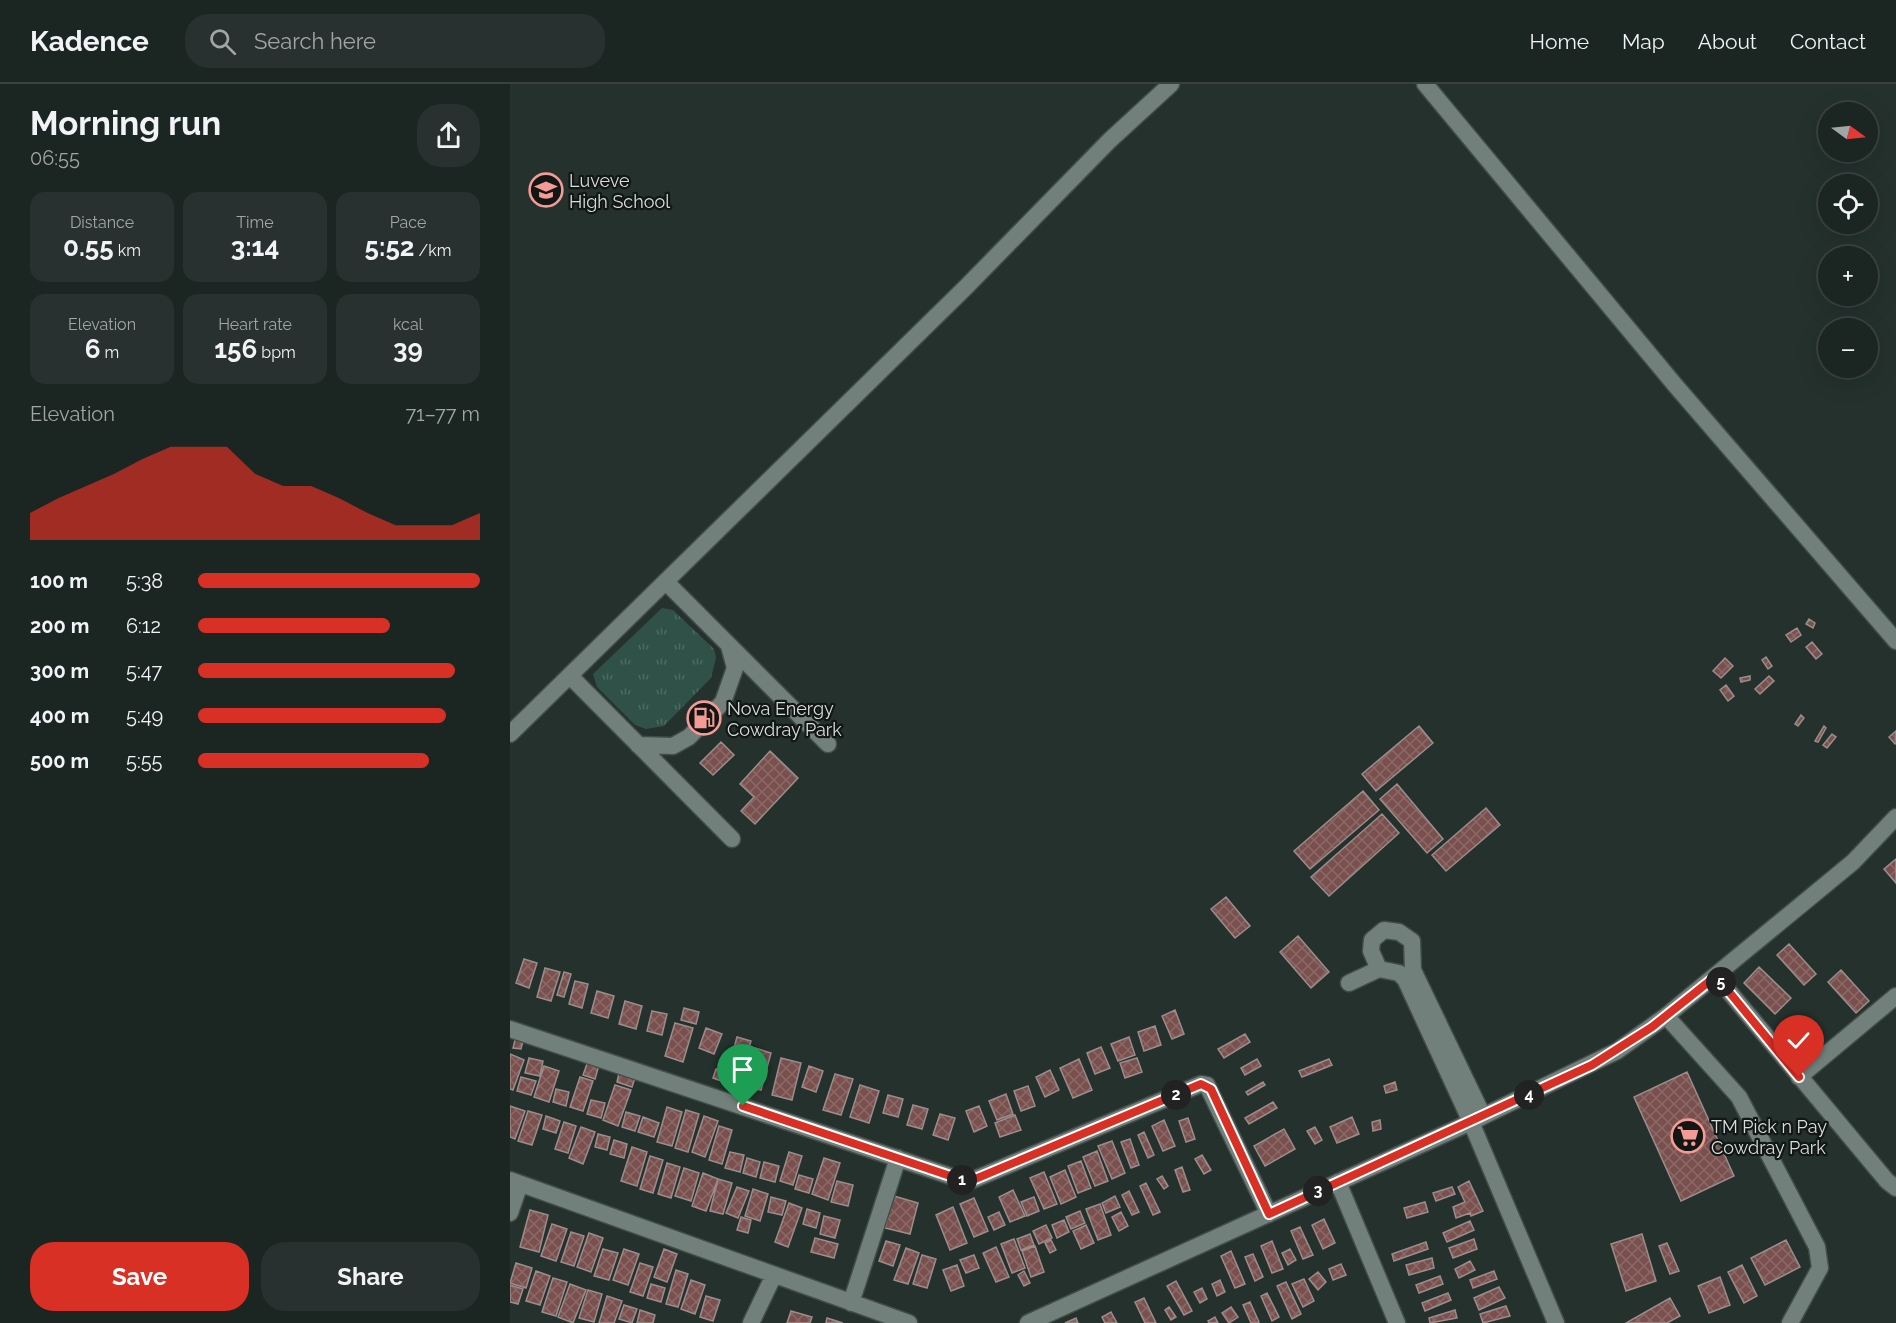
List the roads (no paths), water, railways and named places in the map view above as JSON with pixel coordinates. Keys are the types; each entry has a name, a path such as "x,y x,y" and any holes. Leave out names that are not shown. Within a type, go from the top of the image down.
{"street":[{"path":"510,734 958,295 1110,140 1170,84"},
{"path":"1425,84 1675,385 1896,640"},
{"path":"666,582 828,744"},
{"path":"638,745 673,746 688,737 723,702 735,668 729,645"},
{"path":"570,676 732,839"},
{"path":"1028,1323 1592,1065 1666,1016 1716,976 1854,861 1896,817"},
{"path":"1379,969 1371,951 1372,940 1384,930 1399,932 1412,941 1413,970 1477,1119 1556,1323"},
{"path":"1349,983 1379,969 1399,973 1405,979 1477,1119"},
{"path":"1716,976 1887,1181 1896,1188"},
{"path":"1799,1077 1895,999"},
{"path":"1666,1016 1739,1097 1817,1247 1820,1268 1790,1323"},
{"path":"510,1029 968,1182 1201,1084 1211,1089 1269,1214"},
{"path":"851,1303 898,1158"},
{"path":"510,1213 515,1182 899,1321"},
{"path":"1338,1182 1393,1322"},
{"path":"751,1323 774,1275"}],"place":[{"name":"Luveve High School","path":"546,190"},
{"name":"Nova Energy Cowdray Park","path":"704,718"},
{"name":"TM Pick n Pay Cowdray Park","path":"1688,1136"}]}
